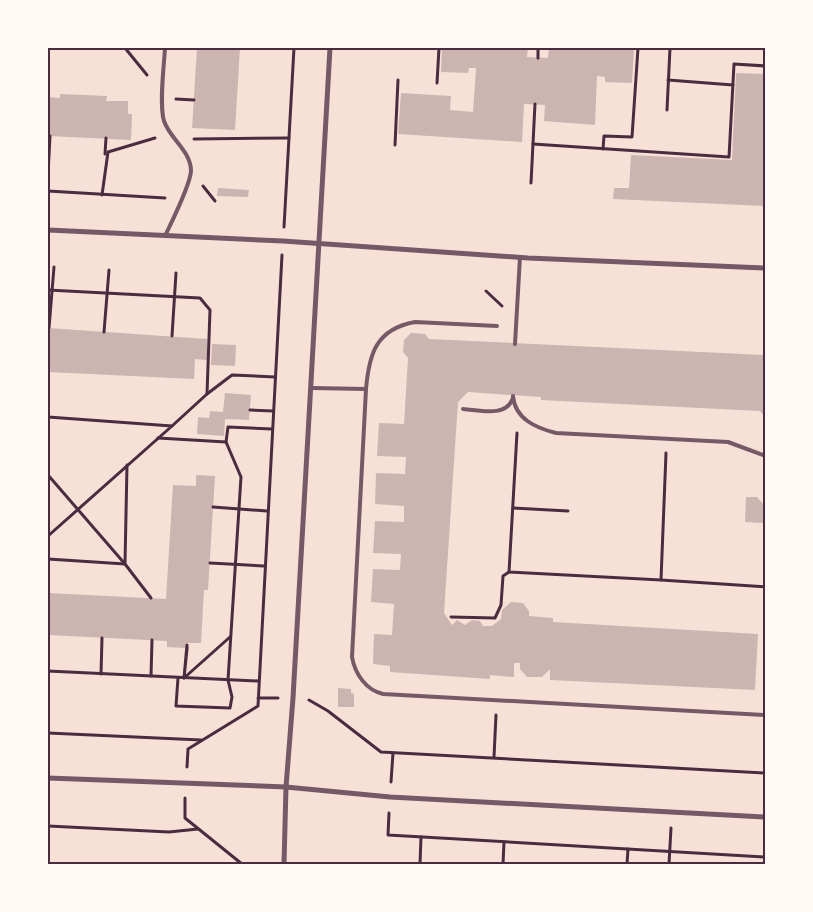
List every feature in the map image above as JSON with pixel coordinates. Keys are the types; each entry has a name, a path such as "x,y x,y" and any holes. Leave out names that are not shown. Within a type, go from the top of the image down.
{"street":[{"path":"284,864 286,787 312,388 318,244 330,48"},
{"path":"48,230 283,241 520,257 766,268"},
{"path":"48,778 286,787 390,797 766,817"}],"lane":[{"path":"165,48 163,116 170,134 188,158 190,171 188,183 165,236"},
{"path":"515,344 520,257"},
{"path":"497,326 415,322 394,328 379,341 371,355 366,389 352,658 354,666 366,684 373,691 383,694 766,715"},
{"path":"312,388 366,389"},
{"path":"463,409 498,411 510,404 513,396 518,412 537,427 556,433 728,442 766,456"}],"path":[{"path":"125,48 163,95"},
{"path":"242,864 185,818 185,784 188,749 258,706 267,511 294,48"},
{"path":"437,83 439,48"},
{"path":"538,48 538,58"},
{"path":"603,149 604,136 632,137 638,48"},
{"path":"666,110 670,48"},
{"path":"533,144 729,157 734,64 766,66"},
{"path":"395,145 398,80"},
{"path":"668,80 733,85"},
{"path":"531,183 535,104"},
{"path":"105,157 112,150 170,134"},
{"path":"48,176 50,136"},
{"path":"102,195 106,138"},
{"path":"174,139 289,138"},
{"path":"48,191 174,198"},
{"path":"49,328 50,290 54,267"},
{"path":"104,332 109,270"},
{"path":"172,336 176,274"},
{"path":"50,290 200,298 210,310 207,394"},
{"path":"48,536 207,394 232,375 275,377"},
{"path":"250,410 273,411"},
{"path":"509,572 518,412"},
{"path":"48,417 172,426"},
{"path":"178,678 176,706 230,708 232,697 228,680 241,477 226,442 228,427 272,429"},
{"path":"158,438 226,442"},
{"path":"661,580 667,439"},
{"path":"125,564 126,465"},
{"path":"48,475 125,564 151,598"},
{"path":"213,508 267,511"},
{"path":"513,508 568,511"},
{"path":"48,559 125,564"},
{"path":"210,563 264,566"},
{"path":"451,617 495,618 501,605 503,576 509,572 766,587"},
{"path":"184,678 231,637"},
{"path":"101,674 102,638"},
{"path":"151,640 151,676"},
{"path":"184,678 185,670 187,645 187,649 184,678"},
{"path":"48,671 258,681"},
{"path":"258,698 308,699 328,711 381,752 766,773"},
{"path":"494,757 497,701"},
{"path":"48,733 202,740"},
{"path":"393,753 388,835 766,857"},
{"path":"670,864 672,811"},
{"path":"48,826 169,832 198,829"},
{"path":"420,864 421,837"},
{"path":"503,864 504,842"},
{"path":"627,864 628,849"}],"building":[{"path":"197,48 240,48 235,130 192,128"},
{"path":"442,48 528,48 527,57 548,58 549,48 634,48 632,83 605,82 605,77 597,76 595,125 544,121 545,105 524,104 522,142 398,134 401,93 451,96 450,110 473,112 476,68 469,68 468,73 441,72"},
{"path":"736,73 766,74 766,206 613,199 614,188 629,188 631,155 732,160"},
{"path":"60,94 107,96 106,101 128,101 128,114 132,114 131,140 48,136 48,97 60,98"},
{"path":"218,188 249,190 248,197 217,196"},
{"path":"48,328 207,339 207,360 195,359 194,379 48,372"},
{"path":"411,333 425,334 429,339 766,355 766,418 760,411 541,400 541,397 468,392 458,402 444,613 452,625 457,620 465,625 472,620 480,621 483,626 492,626 501,619 502,610 511,602 523,603 529,611 529,616 553,618 553,622 758,634 755,690 550,680 550,669 542,677 527,677 520,669 520,663 514,663 514,677 490,675 490,679 390,672 390,666 373,664 374,634 392,635 394,604 371,602 373,569 400,570 401,554 373,553 375,521 404,522 404,506 375,504 376,473 405,474 406,457 377,456 379,423 404,424 408,358 403,352 404,340"},
{"path":"212,344 236,345 235,366 211,365"},
{"path":"225,393 251,395 249,420 225,419 224,436 197,434 198,417 209,418 210,411 223,412"},
{"path":"196,475 215,476 208,590 204,590 201,643 186,643 185,648 167,647 167,641 48,635 48,593 166,599 173,485 196,486"},
{"path":"746,497 757,497 766,507 766,523 745,522"},
{"path":"338,688 351,689 351,693 354,694 354,707 338,707"}]}
